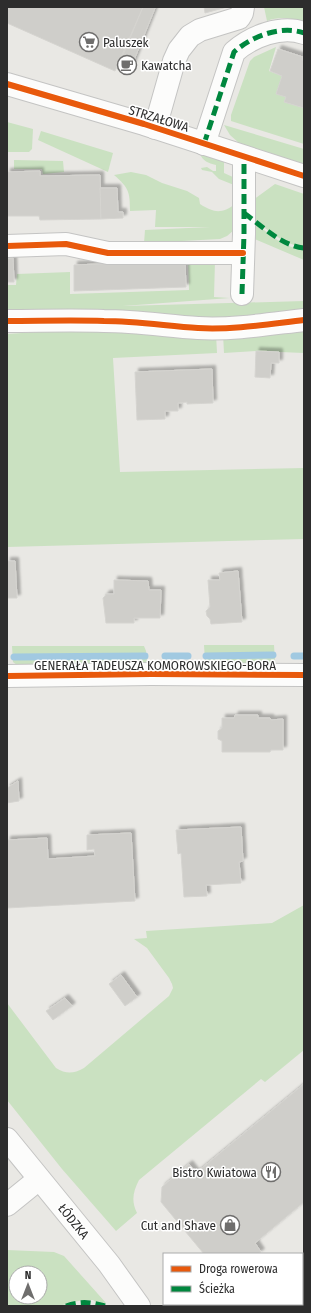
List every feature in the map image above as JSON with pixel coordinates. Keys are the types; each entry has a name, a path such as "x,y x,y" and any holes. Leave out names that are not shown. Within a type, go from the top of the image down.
{"street":[{"path":"155,128 174,61 179,50 190,36 200,30 239,18 243,7"},
{"path":"204,144 234,52 250,40 272,32 290,30 304,33"},
{"name":"STRZAŁOWA","path":"7,84 155,128 304,176"},
{"path":"242,294 244,157"},
{"path":"7,246 66,244 108,252 125,253 243,252"},
{"path":"7,321 144,322 199,328 227,328 304,320"},
{"name":"GENERAŁA TADEUSZA KOMOROWSKIEGO-BORA","path":"7,676 151,674 304,675"},
{"name":"ŁÓDZKA","path":"7,1139 109,1264 139,1306"},
{"path":"7,1205 40,1179"}],"green space":[{"path":"264,7 304,8 304,23 286,18 277,18 267,21"},
{"path":"276,47 269,71 282,76 286,97 285,102 304,108 304,144 231,121 231,115 250,61 254,57"},
{"path":"7,122 33,129 32,149 29,152 7,152"},
{"path":"224,125 304,149 304,164 239,143 230,135"},
{"path":"41,131 113,153 108,172 38,140"},
{"path":"200,154 224,161 224,173 235,178 234,185 219,179 212,172 202,170 201,168 207,167 213,171 216,171 216,165 206,161"},
{"path":"14,160 63,161 64,172 43,174 42,169 14,169"},
{"path":"131,172 146,175 162,183 187,191 199,198 200,204 214,211 222,211 235,204 234,230 227,236 220,239 144,243 145,230 210,227 155,227 156,210 130,211 128,191 123,183 114,175"},
{"path":"275,184 304,194 304,247 297,246 283,240 252,218 253,200"},
{"path":"252,221 283,243 304,249 304,260 252,238"},
{"path":"188,259 215,261 214,297 230,298 123,306 304,301 304,315 257,321 7,315 7,285 16,285 17,274 70,272 70,294 189,290"},
{"path":"304,325 304,353 256,351 224,353 223,334"},
{"path":"113,327 216,334 217,353 113,358 120,472 304,468 304,539 7,547 7,334"},
{"path":"204,645 274,645 275,661 273,665 207,664 205,661"},
{"path":"12,646 144,646 147,661 143,665 17,665 13,662"},
{"path":"304,905 304,1050 265,1082 261,1079 139,1180 135,1189 133,1200 137,1213 116,1231 62,1169 7,1100 7,1003 56,1068 66,1072 76,1071 84,1068 169,996 173,988 169,978 147,948 134,939 147,938 146,931 272,923"},
{"path":"7,1250 54,1252 64,1256 106,1303 99,1304 93,1300 83,1300 59,1306 7,1306"}],"building":[{"name":"Paluszek","path":"7,7 143,7 115,71 7,23"},
{"path":"143,7 155,8 132,65 121,60"},
{"path":"204,7 227,7 205,13"},
{"path":"278,49 303,57 304,108 284,102 286,97 276,94 282,76 270,71"},
{"path":"40,171 40,176 100,175 101,219 40,220 39,216 7,216 7,172"},
{"path":"100,188 117,188 118,212 123,212 123,218 101,219"},
{"path":"13,258 14,282 7,282 7,259"},
{"path":"185,262 186,287 74,291 74,265"},
{"path":"256,351 279,352 279,363 271,363 270,378 255,377"},
{"path":"212,369 213,403 178,403 178,411 165,411 165,419 137,420 135,372"},
{"path":"7,561 15,561 17,598 7,598"},
{"path":"238,571 242,622 211,624 206,611 210,607 208,580 220,580 219,573"},
{"path":"114,580 148,581 149,590 161,590 160,618 134,618 134,623 106,623 103,598 106,594 114,594"},
{"path":"235,715 258,715 258,718 270,718 271,720 283,719 283,750 271,750 270,752 222,752 222,741 218,739 218,731 222,728 222,718 234,718"},
{"path":"18,781 19,801 7,803 7,788"},
{"path":"241,827 243,861 239,862 241,883 206,885 207,896 184,897 181,853 178,854 176,830"},
{"path":"131,833 135,901 7,908 7,840 47,838 48,859 95,856 94,849 87,850 87,835"},
{"path":"121,975 137,997 125,1006 109,984"},
{"path":"65,998 72,1006 53,1020 46,1011"},
{"path":"304,1084 304,1202 255,1243 261,1252 203,1253 161,1202 162,1187 189,1164 196,1173"}],"waterway":[{"path":"206,656 273,655"},
{"path":"14,657 145,656"},
{"path":"165,656 188,656"},
{"path":"294,656 304,656"}],"marked path":[{"path":"204,144 234,52 249,41 276,31 286,30 304,33"},
{"path":"242,294 244,157"},
{"path":"244,213 288,244 304,248"},
{"path":"66,1306 76,1303 105,1306"}],"cycle path":[{"path":"7,84 144,124 304,176"},
{"path":"7,246 66,244 108,253 243,253"},
{"path":"7,321 116,321 186,327 224,328 304,320"},
{"path":"7,676 151,674 304,675"}],"place":[{"name":"Paluszek","path":"89,42"},
{"name":"Kawatcha","path":"127,65"},
{"name":"Bistro Kwiatowa","path":"271,1172"},
{"name":"Cut and Shave","path":"230,1225"}]}
